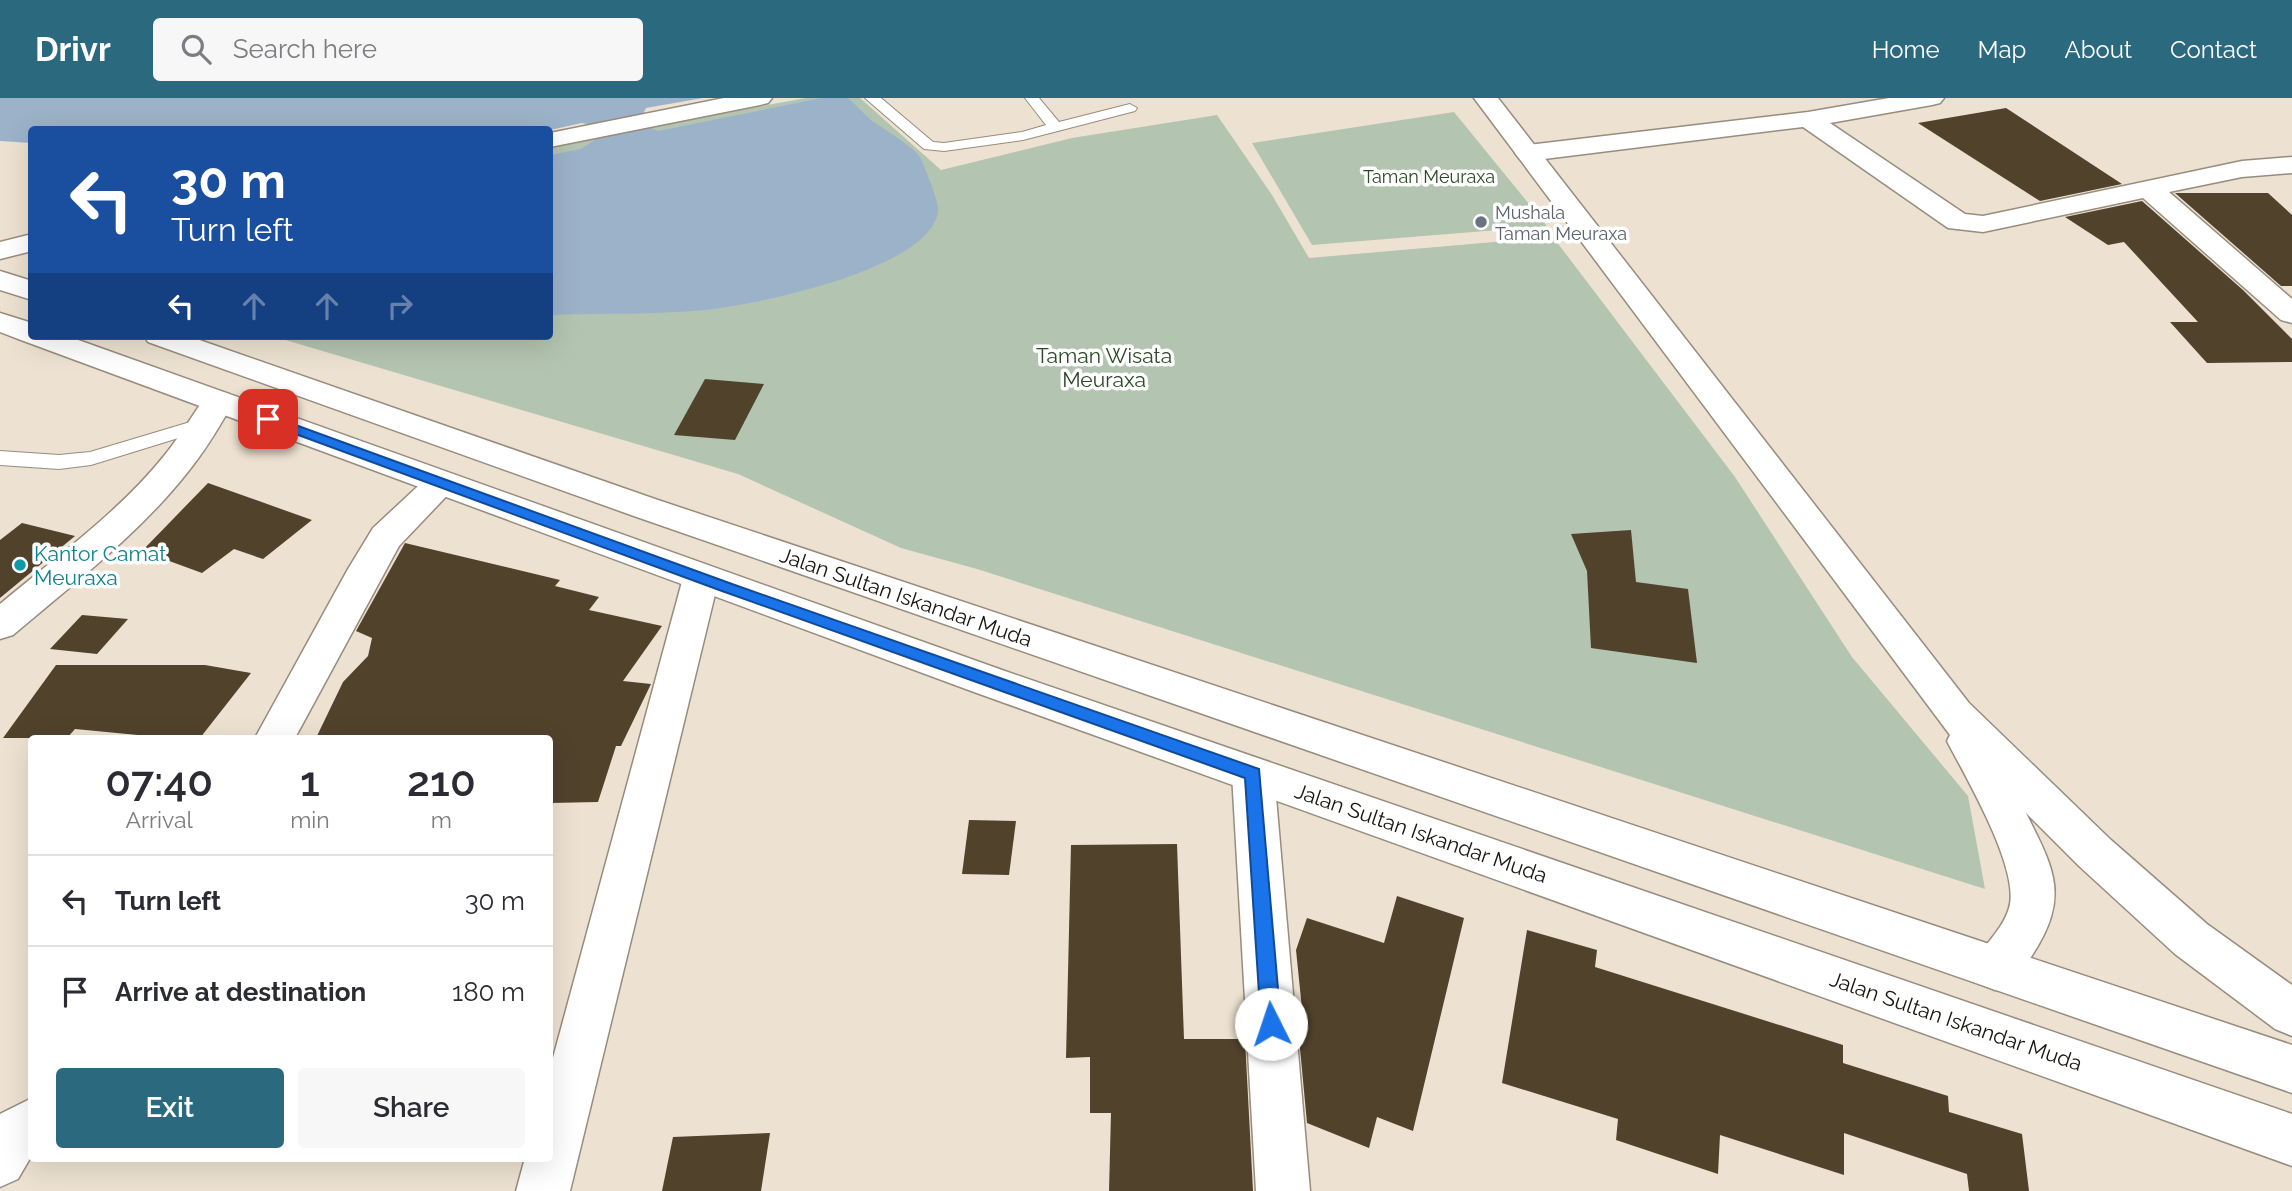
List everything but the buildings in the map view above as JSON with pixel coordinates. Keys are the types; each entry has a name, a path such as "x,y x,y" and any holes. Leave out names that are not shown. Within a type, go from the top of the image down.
{"main road":[{"path":"553,139 760,98"},
{"path":"1486,98 1955,714 2095,853 2191,939 2292,1013"},
{"path":"1528,153 1808,119 1932,98"},
{"path":"1808,119 1958,222 1970,225 1983,225 2242,169 2292,165"},
{"path":"2150,190 2292,314"},
{"path":"0,251 28,243"},
{"path":"0,280 28,290"},
{"path":"0,322 28,332"},
{"name":"Jalan Sultan Iskandar Muda","path":"47,340 212,412 442,483 701,578 2292,1140"},
{"name":"Jalan Sultan Iskandar Muda","path":"170,340 643,507 2292,1069"},
{"path":"0,625 152,494 212,412"},
{"path":"277,735 386,537 442,483"},
{"path":"553,1152 701,578"},
{"path":"1955,714 2018,844 2035,892 2033,908 1995,968"},
{"path":"1253,774 1283,1191"},
{"path":"543,1191 550,1162"}],"lane":[{"path":"872,98 929,146 944,147 1023,136 1130,108"},
{"path":"1032,98 1055,127"},
{"path":"0,458 59,462 91,458 212,412"}],"green space":[{"name":"Taman Wisata Meuraxa","path":"806,98 860,98 941,170 1072,138 1217,115 1272,195 1309,258 1553,237 1735,477 1852,657 1968,796 1985,889 977,569 901,548 738,474 286,340 553,340 553,144"},
{"name":"Taman Meuraxa","path":"1454,112 1547,226 1312,245 1252,143"}],"water":[{"path":"0,98 703,98 646,108 642,116 646,126 658,131 822,98 848,98 871,120 918,154 938,209 930,230 908,249 876,266 799,292 705,310 553,315 553,154 581,149 599,137 596,126 582,123 553,129 553,126 28,126 28,143 0,141"}],"place":[{"name":"Mushala Taman Meuraxa","path":"1481,222"},
{"name":"Kantor Camat Meuraxa","path":"20,565"}],"route":[{"path":"268,419 727,587 1253,774 1271,1024"}]}
